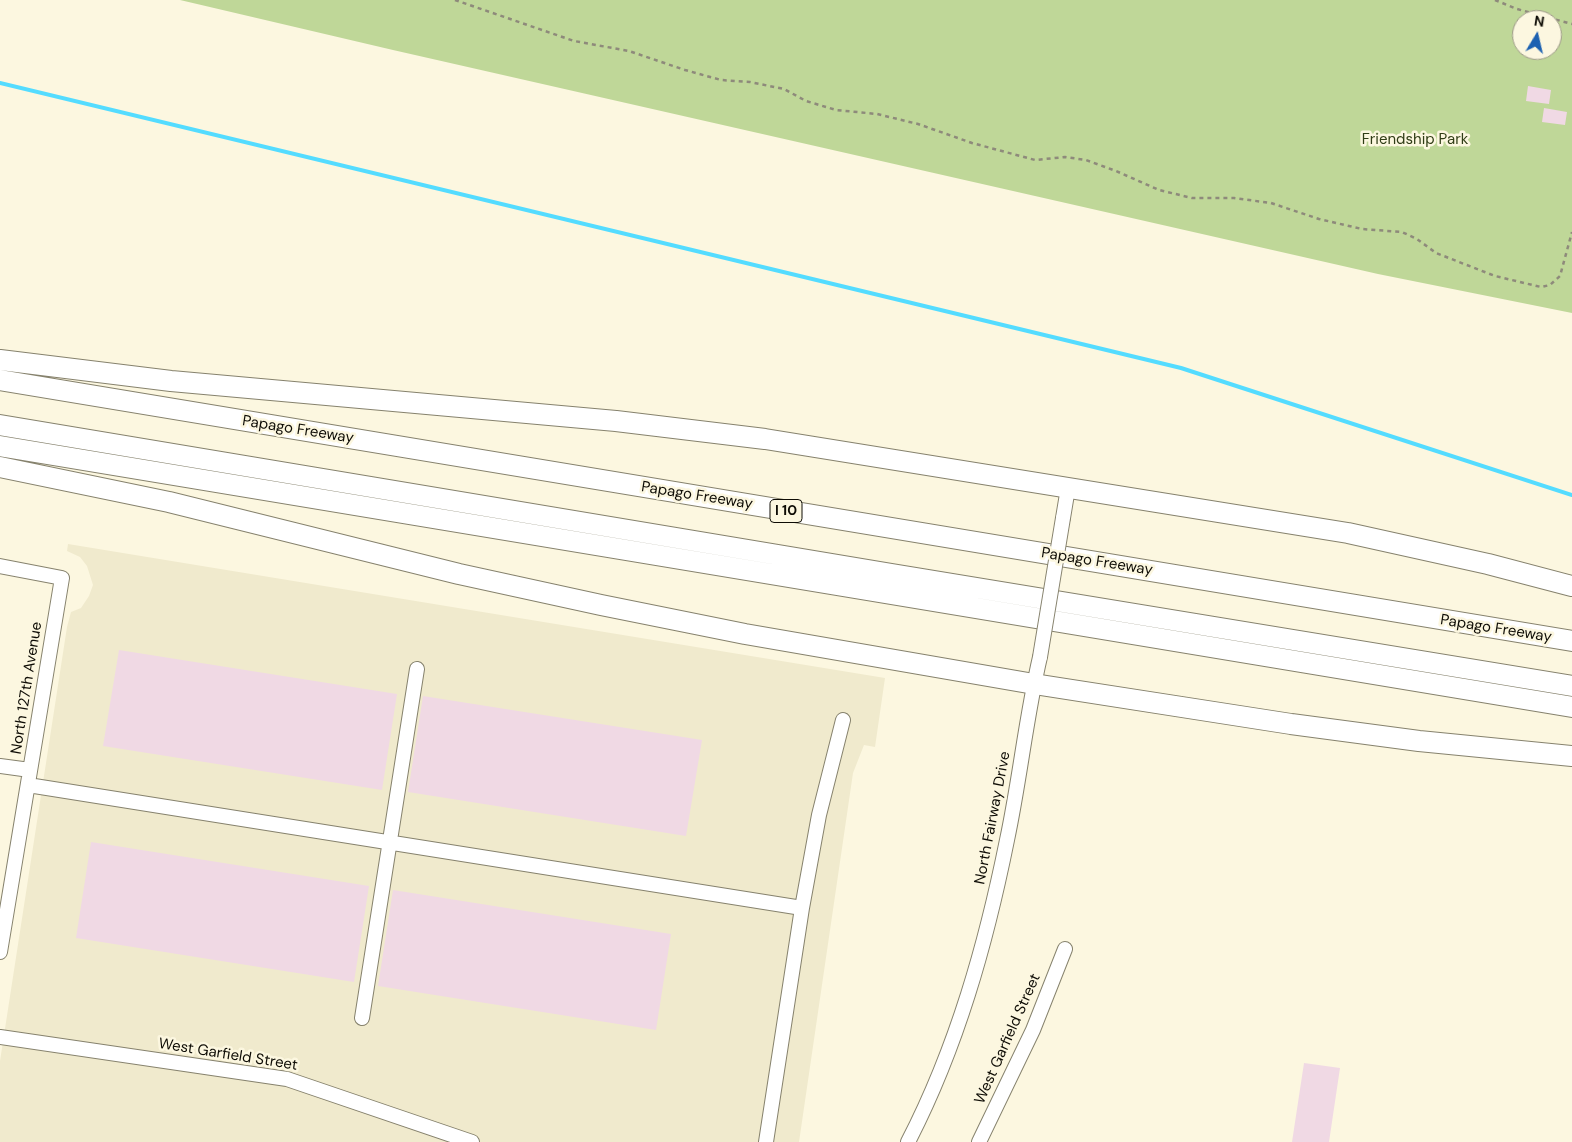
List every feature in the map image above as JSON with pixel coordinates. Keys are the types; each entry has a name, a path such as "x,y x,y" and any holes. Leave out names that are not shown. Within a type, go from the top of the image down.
{"highway":[{"path":"0,360 171,381 616,421 765,439 1348,533 1488,564 1572,586"},
{"name":"Papago Freeway","path":"0,380 1572,641"},
{"path":"0,425 882,573 1572,686"},
{"path":"0,446 1572,706"},
{"path":"0,467 169,502 459,574 745,634 1034,684 1291,724 1409,740 1572,756"}],"street":[{"name":"North Fairway Drive","path":"908,1142 945,1061 970,992 990,918 1008,838 1068,488"},
{"name":"North 127th Avenue","path":"0,566 62,578 0,952"},
{"path":"362,1018 417,669"},
{"path":"766,1142 802,908 819,816 843,720"},
{"path":"0,766 30,770"},
{"path":"28,784 802,908"},
{"name":"West Garfield Street","path":"980,1142 1032,1030 1065,949"},
{"name":"West Garfield Street","path":"0,1037 287,1079 472,1142"}],"path":[{"path":"455,0 574,41 629,51 721,80 750,82 784,89 806,101 836,110 877,114 918,124 972,143 1035,160 1065,157 1086,160 1159,190 1192,198 1234,198 1271,203 1362,229 1402,232 1417,238 1436,253 1495,276 1541,287 1550,285 1560,276 1572,232"},
{"path":"1495,0 1517,9 1572,24"}],"shaded area":[{"path":"68,544 885,678 875,747 864,745 853,773 799,1142 0,1142 0,1061 67,627 71,612 81,608 89,596 93,585 87,566 80,557 67,551"}],"green space":[{"name":"Friendship Park","path":"180,0 1572,0 1572,313 1378,274"}],"building":[{"path":"1528,86 1551,90 1549,104 1526,101"},
{"path":"1544,108 1567,112 1565,125 1542,122"},
{"path":"119,650 397,694 382,790 103,746"},
{"path":"423,696 702,740 686,836 408,792"},
{"path":"91,842 369,886 354,982 76,938"},
{"path":"393,890 671,934 656,1030 378,986"},
{"path":"1304,1063 1340,1068 1329,1142 1292,1142"}],"waterway":[{"path":"0,83 1181,368 1572,495"}]}
